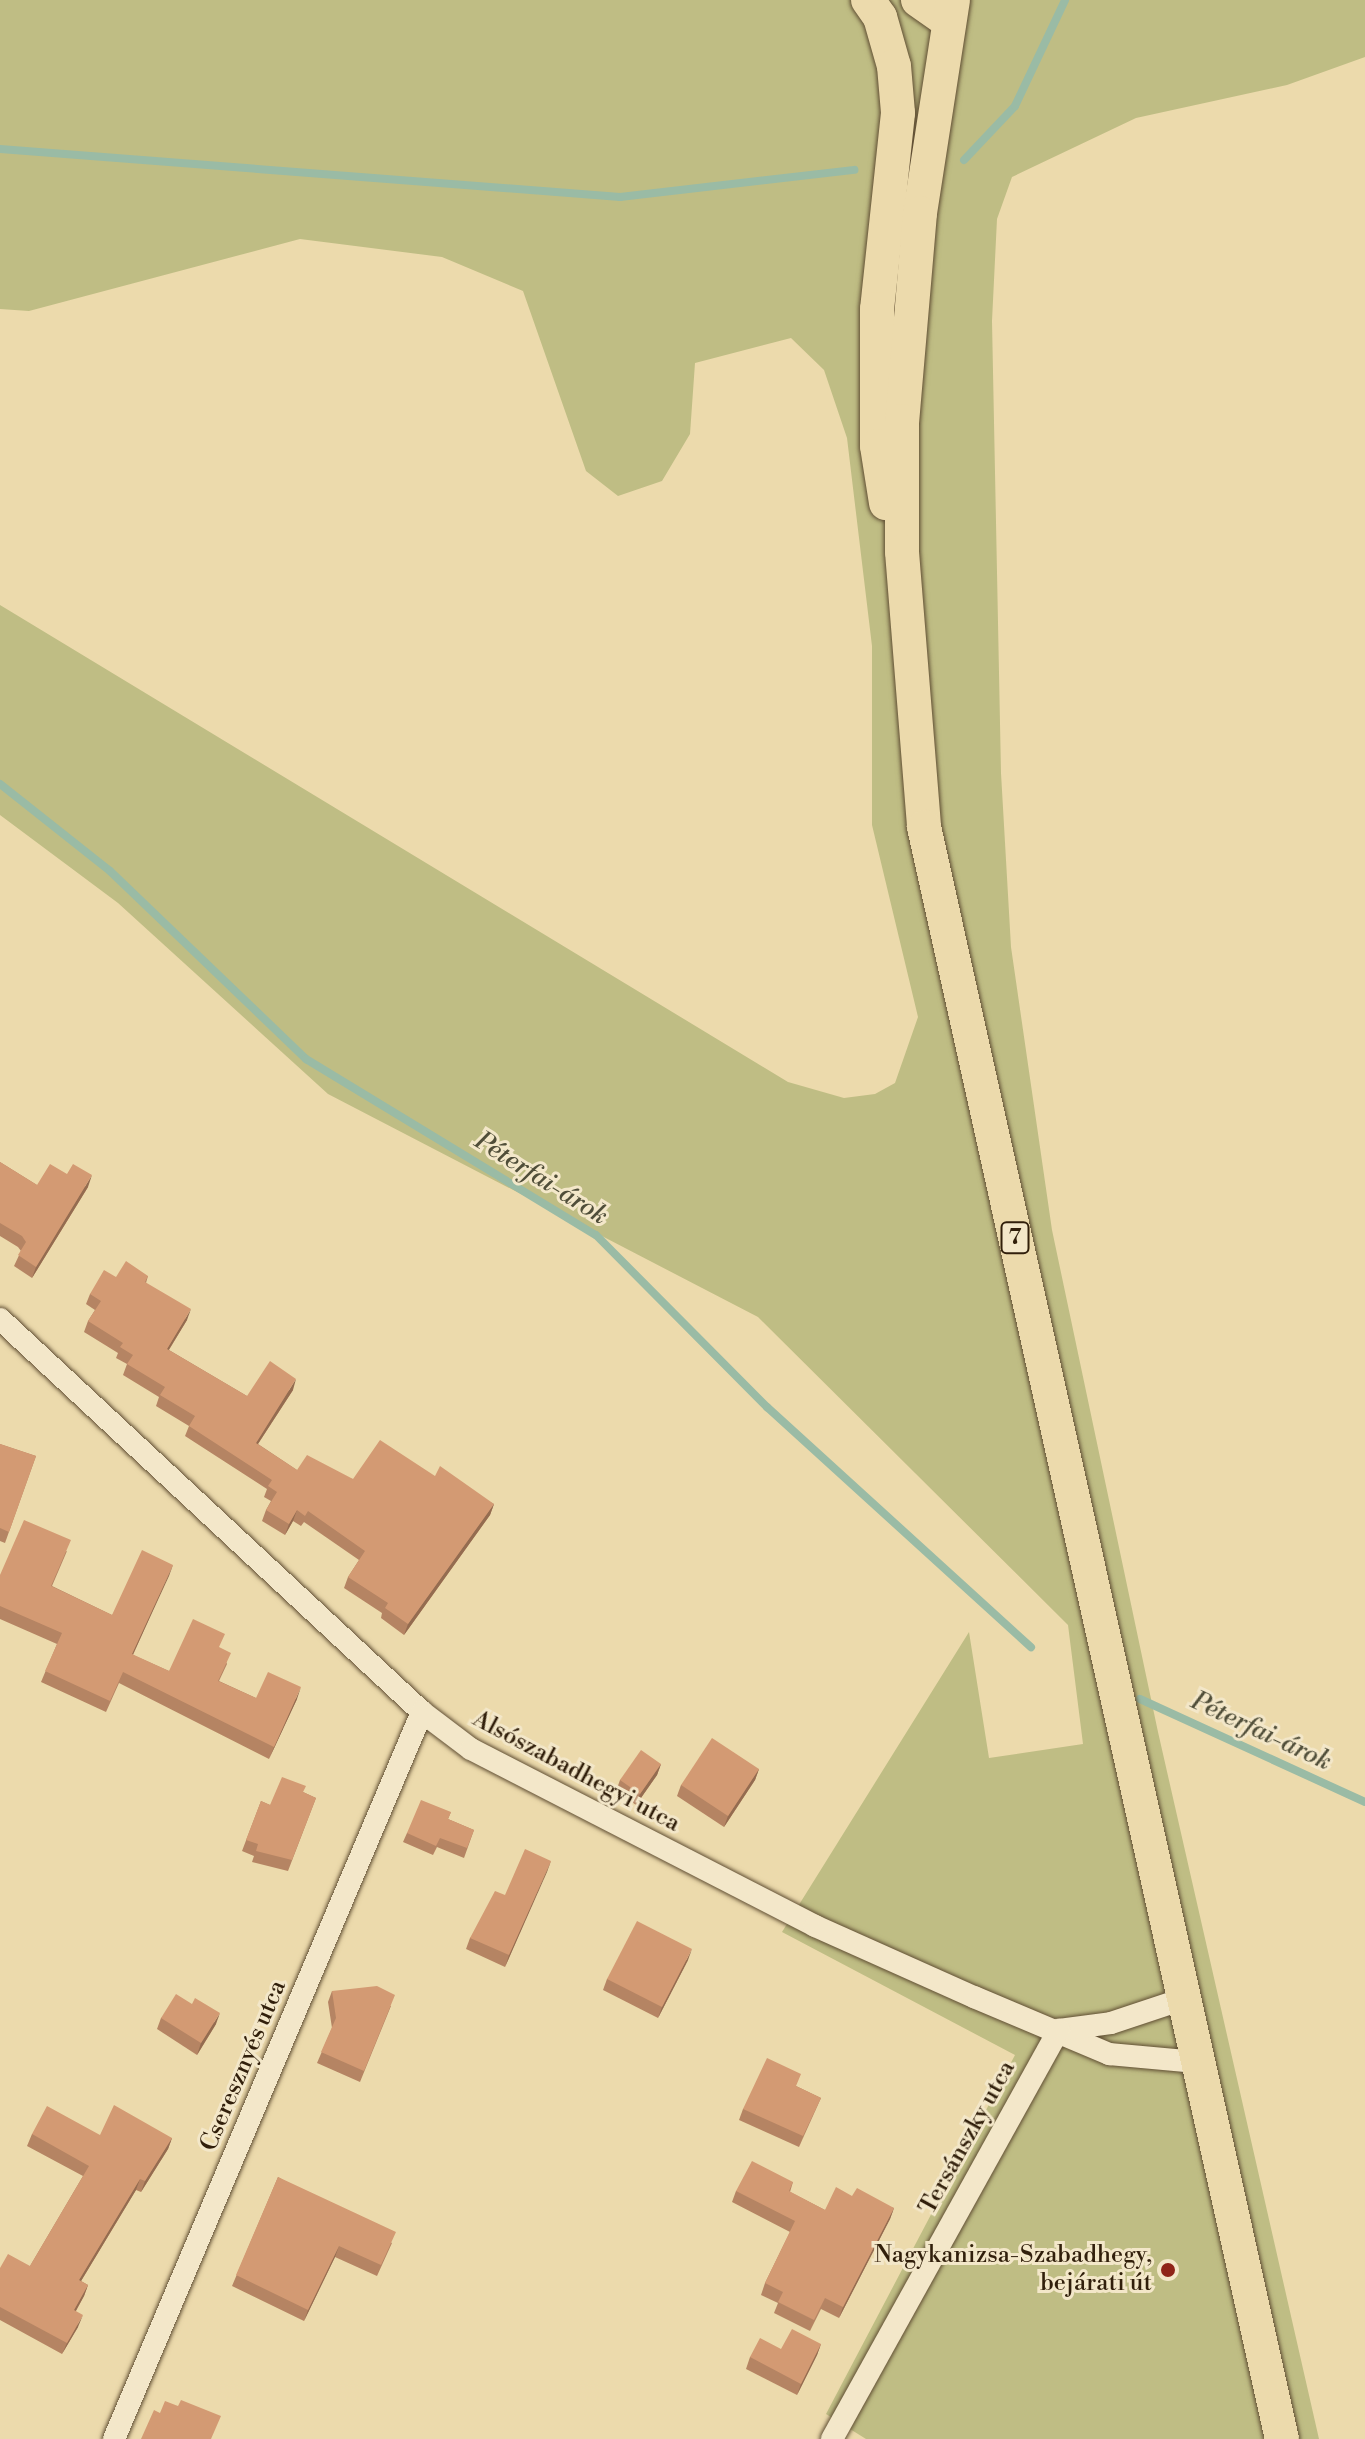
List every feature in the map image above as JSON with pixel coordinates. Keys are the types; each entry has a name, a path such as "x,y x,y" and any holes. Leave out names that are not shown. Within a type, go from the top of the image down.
{"main road":[{"path":"868,0 880,17 894,66 898,113 880,246 877,446 886,503 902,552"},
{"path":"918,0 950,10"},
{"name":"7","path":"950,10 908,332 902,552 924,827 1282,2439"}],"street":[{"name":"Alsószabadhegyi utca","path":"0,1319 422,1712 471,1749 815,1926 1109,2054 1197,2062"},
{"name":"Cseresznyés utca","path":"114,2439 422,1712"},
{"path":"1059,2030 1111,2023 1183,1999"},
{"name":"Tersánszky utca","path":"832,2439 1059,2030"}],"shaded area":[{"path":"0,0 1365,0 1365,57 1287,85 1136,118 1012,177 997,219 992,321 1001,773 1011,947 1052,1230 1158,1732 1319,2439 866,2439 826,2414 1015,2055 782,1932 969,1632 989,1758 1083,1744 1068,1625 758,1317 328,1094 118,903 0,815 0,605 788,1082 844,1098 875,1094 895,1083 918,1017 872,825 872,646 847,438 824,370 791,338 695,363 690,434 662,481 618,496 586,471 523,291 442,257 300,239 29,311 0,309"}],"building":[{"path":"0,1162 37,1185 50,1164 67,1174 73,1164 92,1175 36,1267 18,1255 26,1242 22,1236 0,1223"},
{"path":"126,1261 148,1276 145,1282 191,1309 167,1349 247,1396 270,1361 296,1379 256,1443 297,1470 307,1455 353,1479 380,1440 435,1476 440,1466 494,1504 408,1624 385,1608 388,1603 348,1577 365,1551 308,1511 305,1516 297,1510 289,1524 266,1510 277,1492 268,1486 272,1480 189,1426 195,1416 160,1395 165,1387 127,1364 133,1355 120,1347 123,1343 88,1321 101,1301 90,1294 104,1270 116,1277"},
{"path":"0,1444 36,1456 9,1532 0,1528"},
{"path":"24,1520 71,1540 51,1586 112,1615 142,1550 173,1565 132,1654 169,1671 193,1619 225,1634 219,1647 231,1653 218,1681 256,1698 268,1672 301,1687 274,1747 123,1672 110,1701 45,1671 62,1633 0,1606 0,1575"},
{"path":"712,1738 759,1769 728,1816 681,1785"},
{"path":"641,1750 661,1764 640,1794 620,1780"},
{"path":"282,1777 306,1786 303,1792 316,1798 292,1860 256,1851 258,1844 246,1840 261,1801 270,1805"},
{"path":"421,1800 451,1812 448,1819 474,1830 467,1848 440,1838 436,1846 407,1833"},
{"path":"525,1849 551,1861 509,1955 470,1938 495,1891 505,1895"},
{"path":"637,1921 692,1949 662,2007 607,1979"},
{"path":"377,1986 395,1995 364,2071 321,2052 336,2018 332,1991"},
{"path":"176,1994 192,2004 195,1998 220,2013 201,2043 161,2018"},
{"path":"767,2058 801,2074 796,2086 821,2098 803,2136 743,2109"},
{"path":"114,2105 172,2138 145,2181 140,2179 79,2280 88,2285 74,2310 83,2315 67,2343 0,2307 0,2268 8,2254 30,2266 89,2166 32,2134 47,2106 100,2135"},
{"path":"752,2161 793,2182 789,2191 825,2210 836,2187 852,2196 857,2188 894,2208 843,2307 825,2298 814,2320 778,2302 783,2292 765,2283 795,2221 736,2191"},
{"path":"278,2177 396,2232 381,2265 339,2246 308,2310 236,2275"},
{"path":"792,2329 821,2344 801,2384 750,2357 760,2338 781,2349"},
{"path":"181,2400 221,2416 211,2439 141,2439 154,2410 160,2413 165,2401 178,2406"}],"waterway":[{"path":"964,160 1015,106 1065,0"},
{"path":"0,149 620,197 854,170"},
{"name":"Péterfai-árok","path":"0,784 110,871 306,1059 596,1235 767,1407 1031,1647"},
{"name":"Péterfai-árok","path":"1140,1699 1365,1802"}],"place":[{"name":"Nagykanizsa-Szabadhegy, bejárati út","path":"1168,2270"}]}
